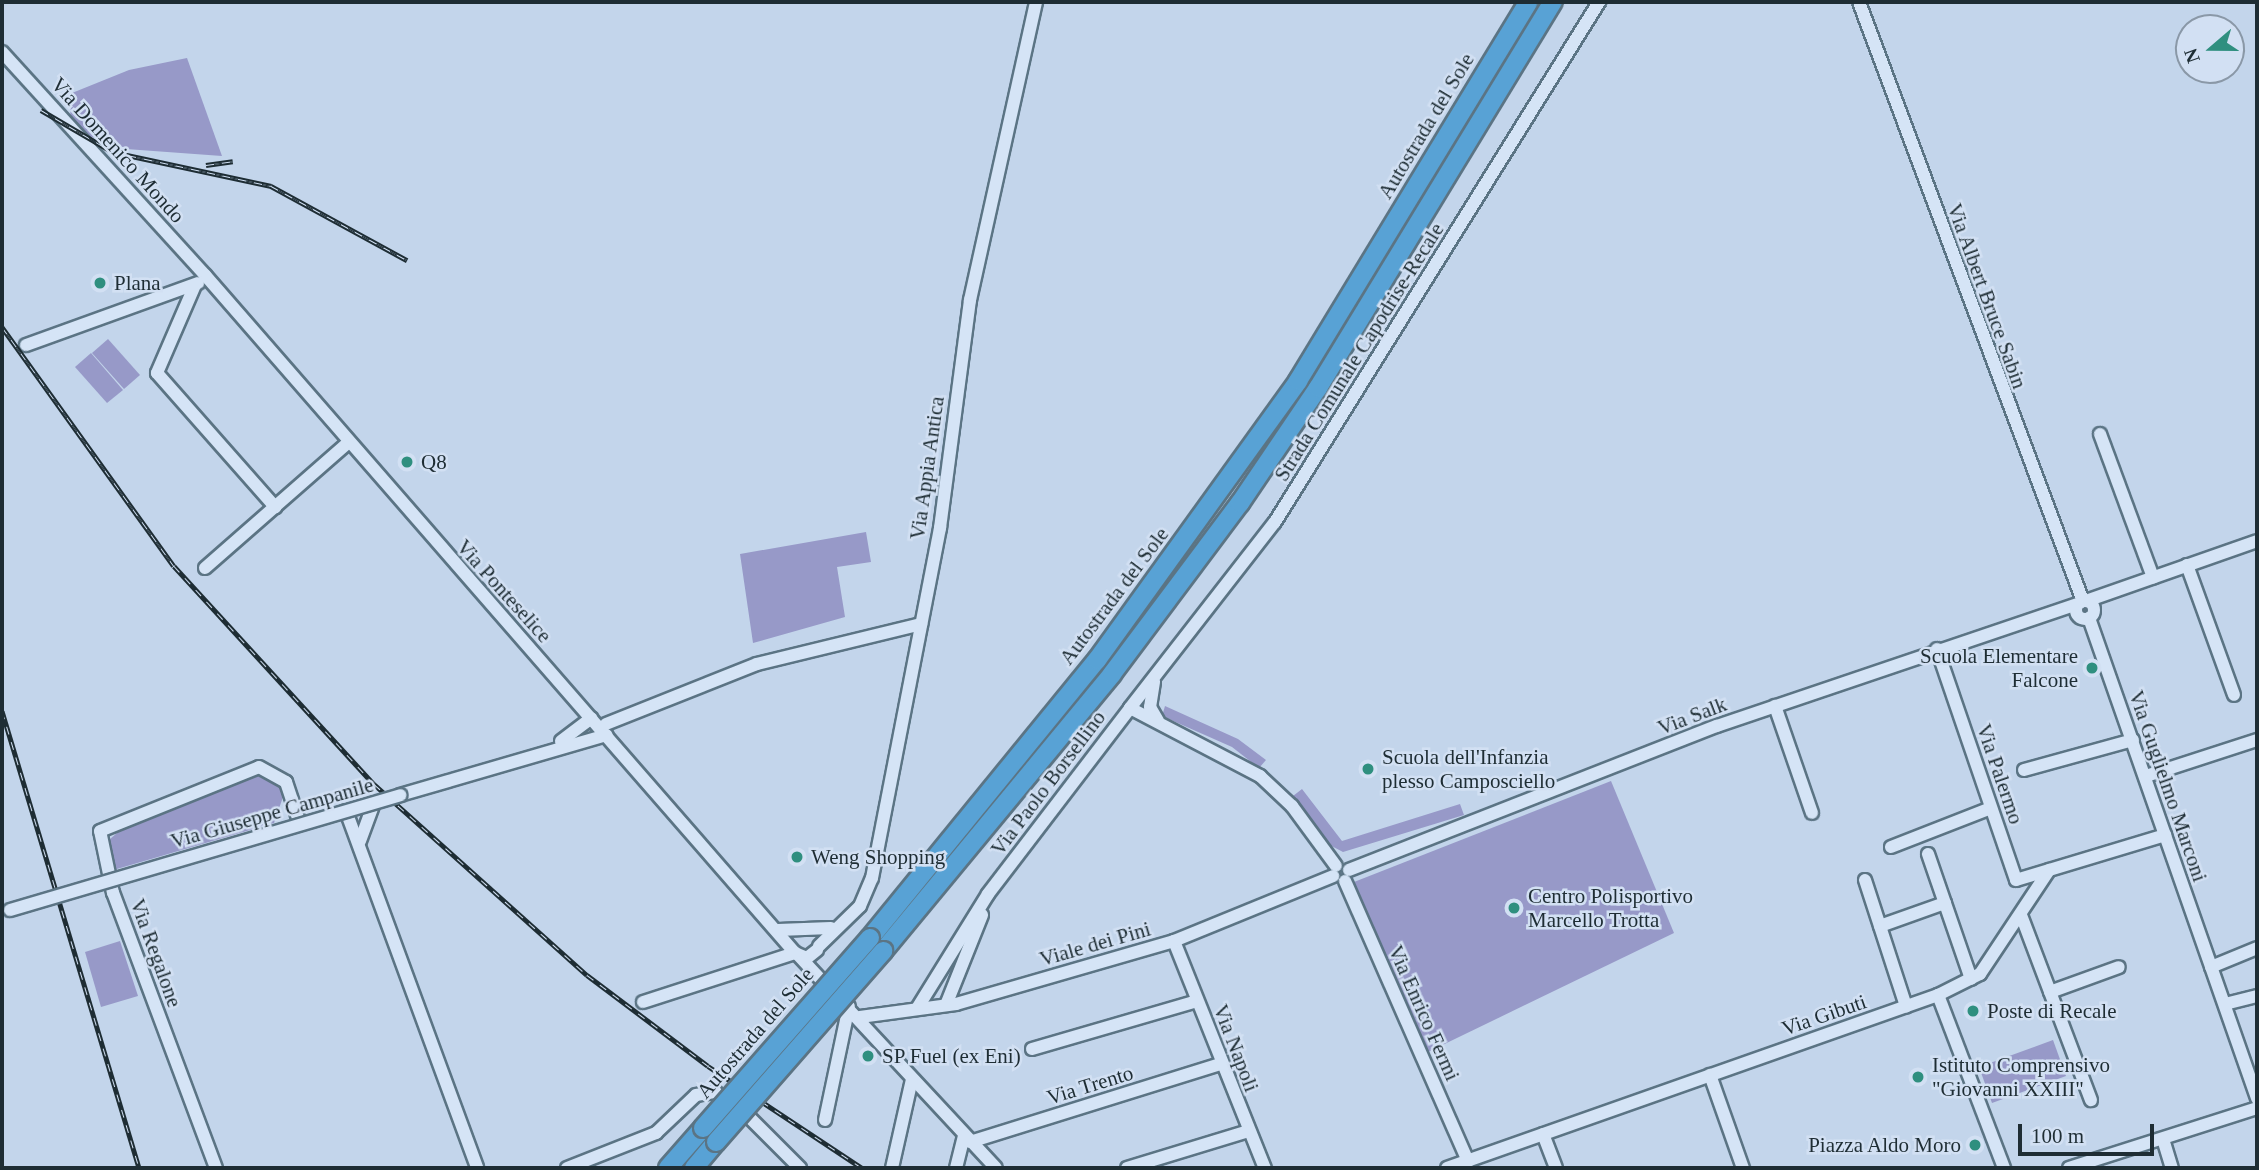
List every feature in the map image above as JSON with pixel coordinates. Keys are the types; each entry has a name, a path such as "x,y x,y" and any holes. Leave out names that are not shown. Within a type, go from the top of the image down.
{"highway":[{"name":"Autostrada del Sole","path":"668,1168 870,938 1097,660 1290,391 1528,2"},
{"name":"Autostrada del Sole","path":"694,1168 883,951 1112,674 1240,503 1318,388 1553,2"}],"street":[{"name":"Via Appia Antica","path":"818,948 835,927 859,906 872,878 921,624 970,300 1036,2"},
{"name":"Strada Comunale Capodrise-Recale","path":"1130,708 1275,522 1599,2"},
{"name":"Via Albert Bruce Sabin","path":"1859,2 2085,609"},
{"name":"Via Domenico Mondo","path":"2,51 205,275"},
{"path":"205,275 195,285 157,373 275,507"},
{"name":"Via Ponteselice","path":"205,275 348,443 591,718 606,729 795,953 860,1017 912,1079 996,1168"},
{"path":"26,345 195,285"},
{"path":"2100,434 2153,577"},
{"path":"205,568 348,443"},
{"name":"Via Salk","path":"1341,873 1774,706 1937,649 2054,615 2085,609 2109,594 2257,541"},
{"path":"2187,565 2234,695"},
{"name":"Via Guglielmo Marconi","path":"2085,609 2146,776 2257,1098"},
{"name":"Via Giuseppe Campanile","path":"6,911 374,803 606,729 757,664 921,624"},
{"name":"Via Palermo","path":"1937,649 2016,880 2049,870"},
{"path":"1156,675 1150,707 1158,721"},
{"path":"1774,706 1812,813"},
{"name":"Via Paolo Borsellino","path":"918,1007 988,894 1130,708 1260,776 1292,806 1341,873"},
{"name":"Via Giuseppe Campanile","path":"551,746 591,718"},
{"path":"2024,770 2133,740"},
{"path":"2146,776 2257,740"},
{"name":"Via Regalone","path":"216,1168 100,851 102,828 181,795 266,768 286,782 300,824"},
{"path":"361,852 362,821 374,803"},
{"path":"1891,847 1992,808"},
{"path":"346,811 477,1168"},
{"path":"2049,870 2165,835"},
{"path":"1928,854 1971,979"},
{"name":"Via Gibuti","path":"1447,1168 1938,995 1971,979 1995,956 2049,870"},
{"name":"Viale dei Pini","path":"860,1017 946,1005 1174,941 1341,873"},
{"name":"Via Enrico Fermi","path":"1341,873 1468,1161"},
{"path":"1865,880 1906,1006"},
{"name":"Via Paolo Borsellino","path":"946,1005 988,894"},
{"path":"1880,926 1945,903"},
{"path":"2021,915 2091,1100"},
{"path":"778,930 805,931 835,927"},
{"path":"805,931 818,948 817,972"},
{"path":"795,953 805,931"},
{"name":"Via Napoli","path":"1174,941 1221,1064 1265,1168"},
{"path":"643,1002 818,948"},
{"path":"2211,967 2257,948"},
{"path":"2050,992 2119,967"},
{"path":"1938,995 2004,1168"},
{"path":"2225,1004 2257,996"},
{"path":"1032,1049 1197,1001"},
{"path":"825,1120 849,1006"},
{"name":"Via Trento","path":"967,1139 1221,1064"},
{"path":"1710,1075 1743,1168"},
{"path":"892,1168 912,1079"},
{"path":"568,1168 656,1133 696,1094 716,1092"},
{"path":"2069,1168 2257,1108"},
{"path":"750,1118 800,1168"},
{"path":"1127,1168 1249,1131"},
{"path":"1543,1134 1556,1168"},
{"path":"956,1168 967,1139"},
{"path":"2163,1139 2172,1168"}],"shaded area":[{"path":"187,58 222,156 126,149 89,136 70,118 72,93 129,70"},
{"path":"108,339 140,375 124,389 92,353"},
{"path":"91,353 123,390 107,403 75,367"},
{"path":"866,532 871,562 837,567 845,617 753,643 740,554"},
{"path":"1165,706 1238,739 1266,760 1259,768 1232,747 1162,716"},
{"path":"255,775 279,785 284,794 274,823 110,871 109,840 126,825"},
{"name":"Centro Polisportivo Marcello Trotta","path":"1611,781 1674,933 1428,1052 1354,882"},
{"path":"1302,789 1342,841 1460,804 1464,815 1343,852 1324,842 1293,796"},
{"path":"120,941 138,996 101,1007 85,952"},
{"path":"2053,1040 2066,1076 1992,1103 1979,1067"}],"railway":[{"path":"41,110 113,152 271,186 407,260"},
{"path":"206,165 233,161"},
{"path":"2,327 174,566 374,784 587,975 708,1066 862,1168"},
{"path":"2,711 139,1168"}],"place":[{"name":"Plana","path":"100,283"},
{"name":"Q8","path":"407,462"},
{"name":"Scuola Elementare Falcone","path":"2092,668"},
{"name":"Scuola dell'Infanzia plesso Camposciello","path":"1368,769"},
{"name":"Weng Shopping","path":"797,857"},
{"name":"Centro Polisportivo Marcello Trotta","path":"1514,908"},
{"name":"Poste di Recale","path":"1973,1011"},
{"name":"SP Fuel (ex Eni)","path":"868,1056"},
{"name":"Istituto Comprensivo \"Giovanni XXIII\"","path":"1918,1077"},
{"name":"Piazza Aldo Moro","path":"1975,1145"}]}
